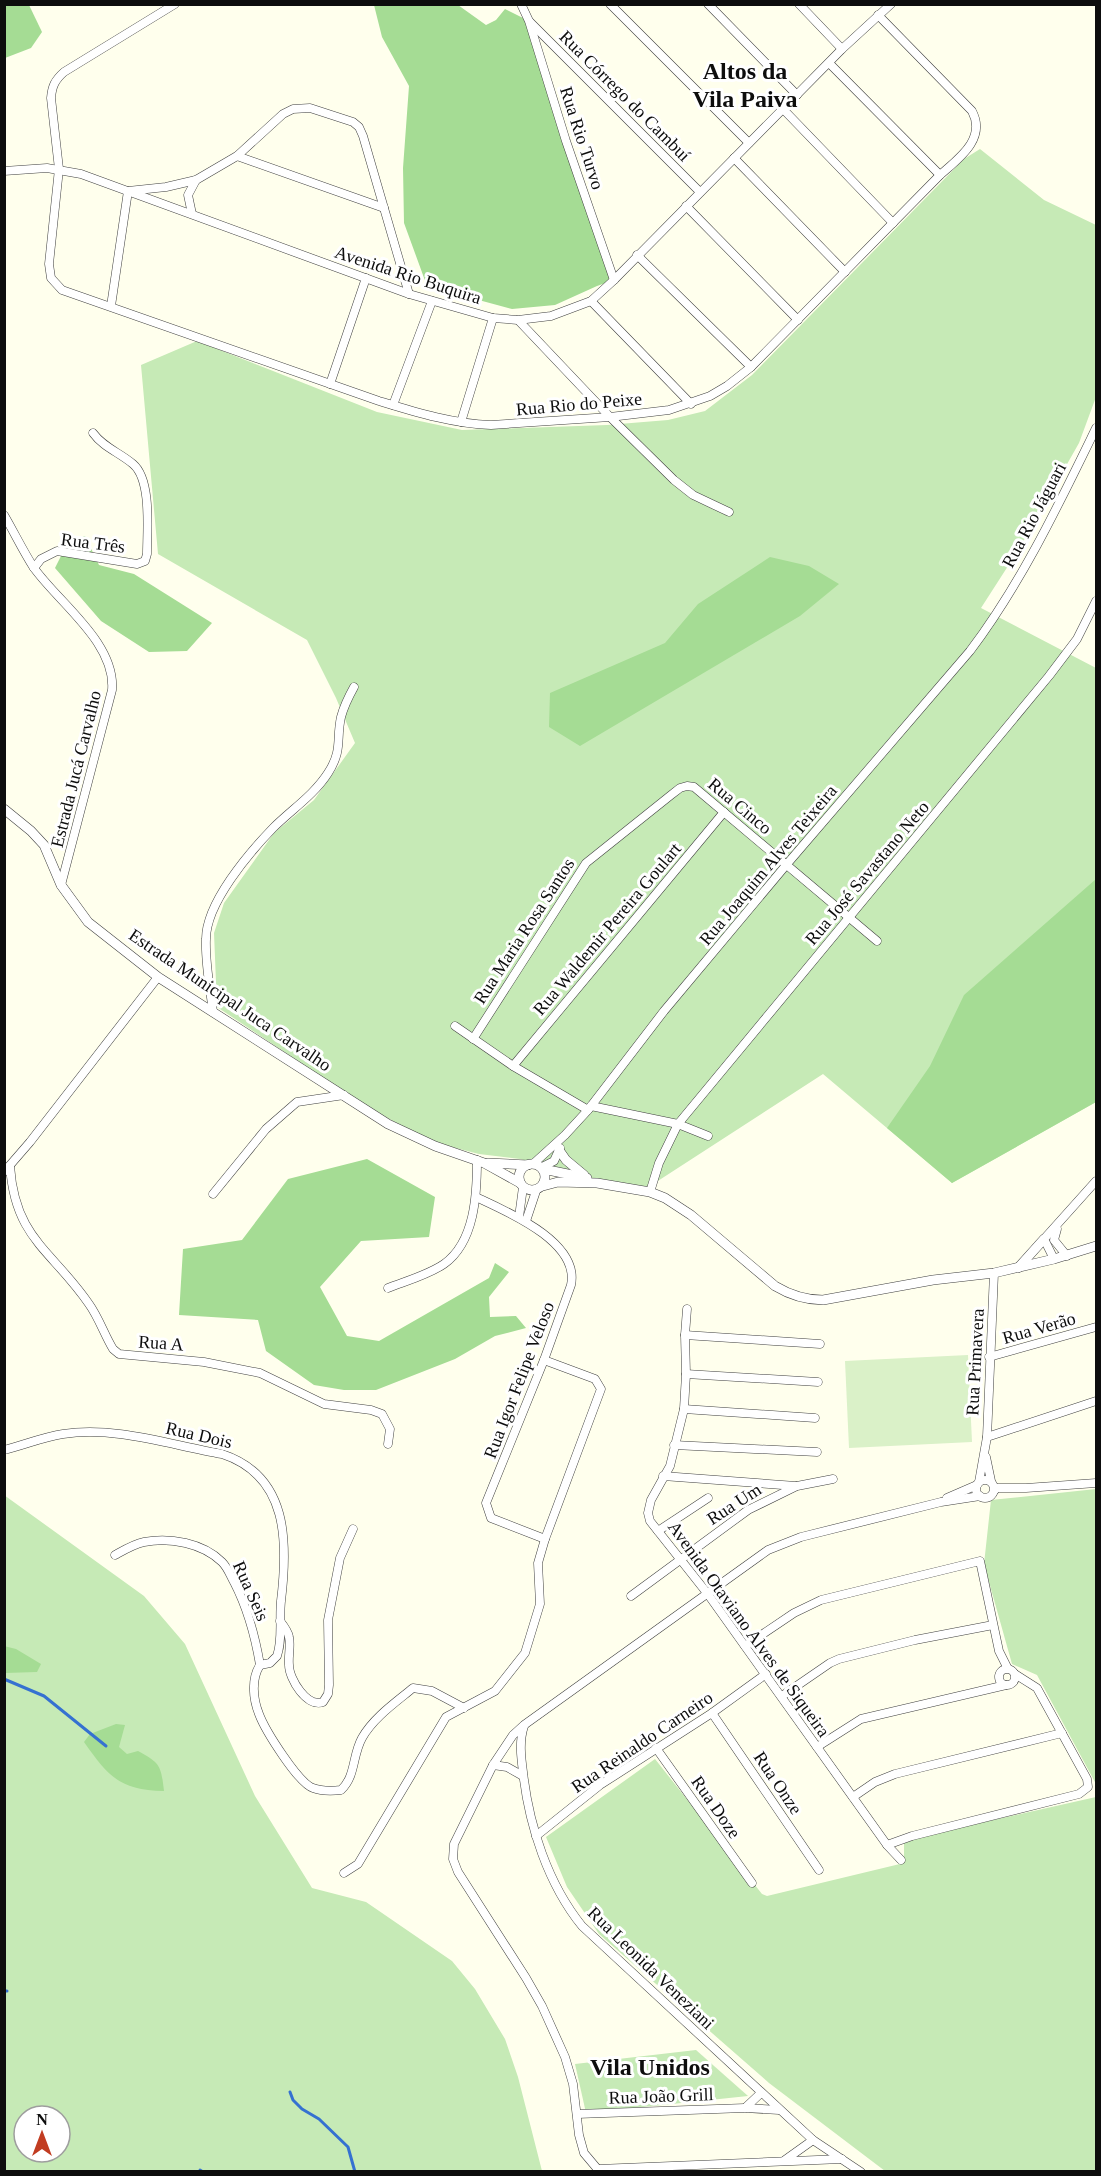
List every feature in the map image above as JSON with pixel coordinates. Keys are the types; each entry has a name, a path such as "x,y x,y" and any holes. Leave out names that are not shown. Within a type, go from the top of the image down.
{"street":[{"name":"Rua Rio do Peixe","path":"175,4 56,79 51,98 59,169 49,264 51,278 62,290 330,384 432,416 477,425 508,425 669,410 691,404 726,386 751,367 940,175 962,156 972,144 976,127 975,116 878,15"},
{"name":"Rua Rio Turvo","path":"521,4 529,21 566,141 614,280"},
{"path":"610,4 749,143"},
{"path":"708,4 797,94"},
{"path":"799,4 842,49"},
{"name":"Avenida Rio Buquira","path":"4,171 39,168 59,169 81,174 432,301 493,318 518,320 551,316 591,301 614,280 842,49 891,4"},
{"name":"Rua Córrego do Cambuí","path":"529,21 700,192"},
{"path":"829,63 940,175"},
{"path":"111,306 128,191 166,187 196,180 237,156 284,114 293,109 310,108 353,122 359,127 409,294"},
{"path":"783,109 893,223"},
{"path":"237,156 384,208"},
{"path":"734,158 845,272"},
{"path":"192,214 188,195 196,180"},
{"path":"686,206 798,320"},
{"path":"637,255 751,367"},
{"path":"330,384 366,278"},
{"path":"393,405 432,301"},
{"path":"591,301 691,404"},
{"path":"461,422 493,318"},
{"path":"518,320 610,417 686,490 729,512"},
{"name":"Rua Rio Jáguari","path":"996,615 1033,554 1096,428"},
{"name":"Rua Três","path":"34,568 41,559 57,551 137,564 145,561 147,554 146,498 143,479 133,464 100,443 93,432"},
{"name":"Estrada Jucá Carvalho","path":"4,515 34,568 86,628 107,660 113,679 110,700 61,885"},
{"name":"Rua José Savastano Neto","path":"650,1192 659,1163 678,1124 1027,704 1077,639 1096,601"},
{"name":"Rua Joaquim Alves Teixeira","path":"565,1135 589,1108 664,1011 787,864 970,651 996,615"},
{"path":"213,1012 207,964 206,937 209,918 219,896 261,842 319,786 328,774 339,750 341,716 354,687"},
{"name":"Rua Cinco","path":"694,787 877,941"},
{"name":"Rua Maria Rosa Santos","path":"473,1039 586,863 680,788 694,787"},
{"name":"Estrada Municipal Juca Carvalho","path":"4,809 44,845 61,885 88,922 158,977 388,1124 435,1146 481,1162"},
{"name":"Rua Waldemir Pereira Goulart","path":"513,1066 724,812"},
{"path":"7,1169 158,977"},
{"path":"455,1026 513,1066 589,1108 678,1124 708,1136"},
{"path":"213,1194 266,1130 297,1102 344,1095"},
{"path":"536,1166 565,1135"},
{"path":"523,1219 521,1170 554,1161 565,1135"},
{"path":"559,1150 566,1160 588,1179"},
{"path":"481,1162 536,1166 597,1183"},
{"path":"481,1162 529,1191 558,1182 597,1183 650,1192 677,1204 775,1286 808,1299 823,1300 933,1280 1018,1269 1096,1246"},
{"path":"388,1288 437,1268 457,1251 469,1227 477,1197 481,1162"},
{"path":"523,1219 546,1178 536,1166"},
{"name":"Rua A","path":"7,1169 21,1219 88,1303 113,1349 119,1354 204,1362 249,1370 260,1373 324,1404 371,1410 382,1414 390,1429 388,1444"},
{"path":"1018,1269 1096,1181"},
{"name":"Rua Igor Felipe Veloso","path":"477,1197 523,1219 561,1251 570,1263 573,1272 571,1285 544,1360 486,1503 491,1518 544,1539"},
{"path":"1061,1222 1055,1232 1054,1240 1067,1256"},
{"path":"1044,1239 1054,1259"},
{"name":"Rua Primavera","path":"978,1484 987,1437 994,1273"},
{"name":"Avenida Otaviano Alves de Siqueira","path":"687,1309 684,1409 670,1466 651,1500 648,1513 650,1521 707,1593 887,1845 901,1860"},
{"name":"Rua Verão","path":"989,1357 1096,1327"},
{"path":"685,1335 820,1344"},
{"path":"344,1873 358,1864 446,1717 495,1691 525,1653 540,1604 538,1563 544,1539 601,1389 595,1379 544,1360"},
{"path":"686,1374 818,1383"},
{"path":"987,1437 1096,1401"},
{"path":"684,1409 815,1418"},
{"name":"Rua Dois","path":"4,1450 64,1434 104,1432 222,1454 246,1464 260,1475 269,1488 281,1516 285,1564 279,1651 270,1662 260,1665"},
{"path":"674,1445 817,1452"},
{"name":"Rua Primavera","path":"985,1453 991,1481"},
{"path":"663,1476 797,1486"},
{"name":"Rua Um","path":"631,1596 748,1510 797,1486 833,1479"},
{"path":"941,1502 984,1479 991,1481 995,1490"},
{"path":"842,2159 599,2170 584,2153 573,2084 565,2057 542,2006 526,1978 458,1872 453,1859 454,1844 506,1743 524,1725 768,1550 801,1536 941,1502 980,1496 989,1497 997,1488 1096,1483"},
{"path":"978,1484 976,1491 980,1496"},
{"path":"658,1531 708,1498"},
{"path":"280,1621 289,1636 289,1666 297,1684 309,1700 315,1704 323,1702 328,1694 329,1685 328,1620 335,1574 353,1529"},
{"name":"Rua Seis","path":"115,1555 142,1542 167,1541 200,1548 221,1561 227,1568 251,1620 260,1665"},
{"path":"745,1646 794,1613 821,1600 980,1562 999,1651 1007,1676"},
{"path":"782,1696 838,1659 915,1640 993,1625"},
{"path":"260,1665 256,1671 254,1683 259,1715 296,1774 314,1788 341,1790 348,1784 355,1752 363,1736 380,1717 413,1688 432,1691 464,1708"},
{"name":"Rua Reinaldo Carneiro","path":"536,1836 600,1785 712,1713 766,1674"},
{"path":"817,1747 861,1719 979,1690 1007,1676 1027,1681 1037,1688 1088,1783 1085,1790 1079,1794 912,1836 887,1845"},
{"name":"Rua Onze","path":"712,1713 819,1870"},
{"name":"Rua Leonida Veneziani","path":"524,1725 521,1736 529,1811 552,1878 568,1909 582,1926 779,2110 813,2140 861,2172"},
{"path":"853,1797 875,1782 895,1774 1062,1733"},
{"name":"Rua Doze","path":"656,1748 752,1883"},
{"path":"493,1766 507,1767 524,1776"},
{"path":"745,2108 761,2093"},
{"name":"Rua João Grill","path":"577,2114 745,2108 779,2110"},
{"path":"784,2161 813,2140"}],"green space":[{"path":"5,4 29,5 42,32 31,48 5,58"},
{"path":"374,5 458,5 486,25 496,20 505,9 529,21 614,280 555,305 512,309 427,286 404,223 403,168 409,86 382,37"},
{"path":"980,149 1044,200 1096,225 1096,397 1079,443 1019,549 981,608 1096,668 1096,1102 952,1183 823,1074 647,1188 584,1177 520,1159 479,1154 436,1143 349,1095 217,1007 214,933 224,903 274,833 314,800 355,743 307,640 158,554 141,365 197,341 377,412 462,430 607,425 668,420 705,411 752,375 964,159"},
{"path":"85,536 99,565 134,574 212,623 187,651 149,652 101,621 55,568 67,544"},
{"path":"770,557 809,566 839,584 800,616 580,746 549,727 550,693 665,643 698,604"},
{"path":"1096,879 1096,1102 952,1183 887,1128 930,1066 964,995"},
{"path":"367,1159 435,1197 429,1237 361,1241 320,1287 347,1336 379,1341 489,1278 495,1263 509,1272 489,1297 490,1317 516,1316 526,1328 495,1336 455,1359 376,1390 344,1390 314,1385 266,1351 258,1320 179,1315 183,1249 242,1240 288,1179"},
{"path":"968,1355 972,1442 849,1448 845,1361"},
{"path":"1096,1489 1096,1784 1037,1675 1012,1664 984,1564 991,1500"},
{"path":"4,1495 144,1596 185,1644 255,1796 312,1888 366,1902 452,1961 475,1989 505,2039 518,2077 542,2171 5,2171"},
{"path":"4,1646 16,1649 41,1664 37,1672 5,1673"},
{"path":"116,1724 125,1725 119,1747 127,1754 138,1751 155,1762 162,1775 164,1791 136,1788 116,1779 100,1764 84,1742 90,1734"},
{"path":"655,1759 762,1894 767,1896 904,1863 904,1840 1096,1797 1096,2171 885,2171 769,2083 599,1934 567,1887 546,1837"},
{"path":"696,2050 748,2096 586,2113 575,2064"}],"waterway":[{"path":"4,1679 44,1696 106,1746"},
{"path":"290,2092 293,2100 302,2109 319,2119 348,2147 355,2172"}],"district":[{"name":"Altos da Vila Paiva","path":"745,85"},
{"name":"Vila Unidos","path":"650,2067"}]}
